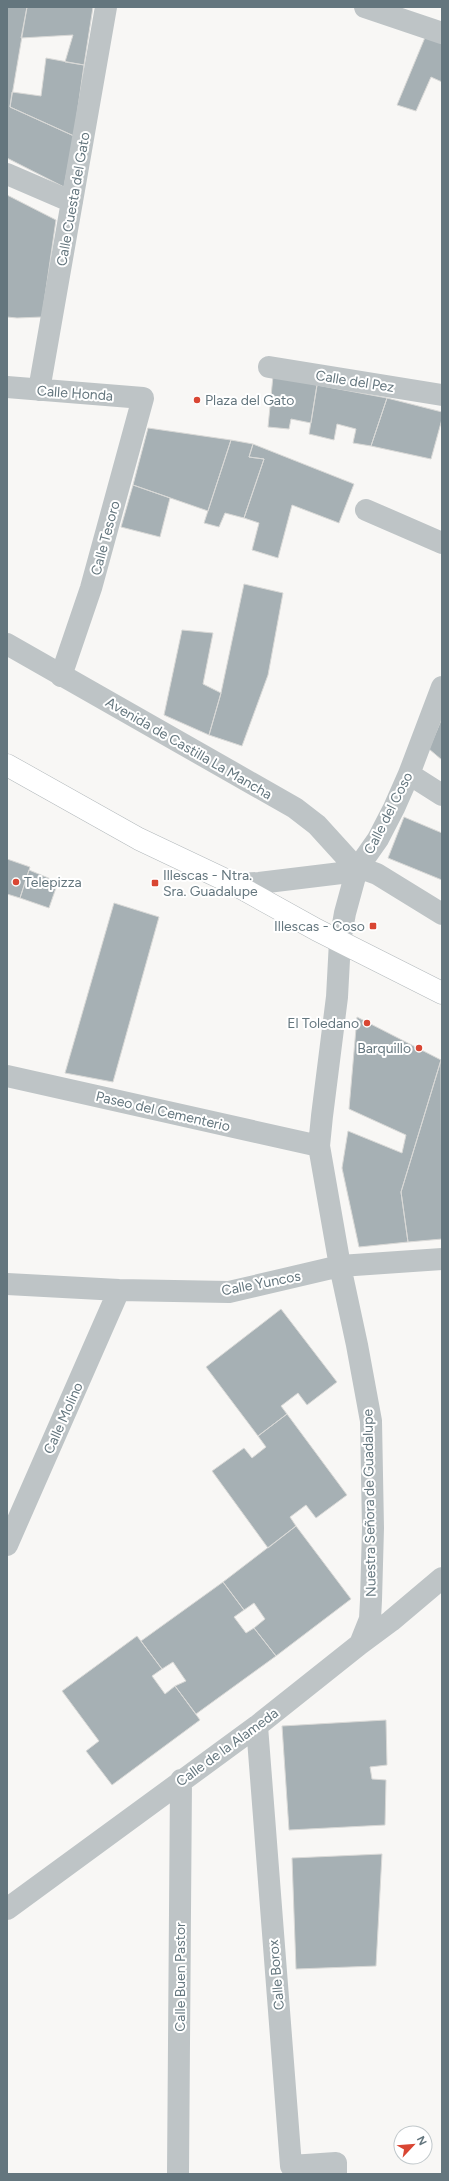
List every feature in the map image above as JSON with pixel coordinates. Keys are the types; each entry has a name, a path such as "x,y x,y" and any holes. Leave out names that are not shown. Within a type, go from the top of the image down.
{"main road":[{"path":"7,765 139,839 234,884 340,941 442,993"}],"street":[{"name":"Calle Cuesta del Gato","path":"40,390 106,7"},
{"path":"365,7 442,33"},
{"path":"7,174 72,202"},
{"name":"Calle del Pez","path":"269,367 442,395"},
{"name":"Calle Honda","path":"7,387 143,398"},
{"name":"Calle Tesoro","path":"61,676 91,588 143,398"},
{"path":"366,510 442,542"},
{"name":"Avenida de Castilla La Mancha","path":"7,644 295,808 317,825 357,869"},
{"name":"Calle del Coso","path":"340,941 345,913 357,869 378,839 409,774 442,687"},
{"path":"409,774 442,795"},
{"path":"234,884 259,884 357,869 366,870 377,874 442,914"},
{"path":"320,1146 337,997 340,941"},
{"name":"Paseo del Cementerio","path":"7,1076 320,1146"},
{"name":"Nuestra Señora de Guadalupe","path":"320,1146 340,1266 371,1421 371,1600 370,1619 360,1644"},
{"name":"Calle Yuncos","path":"7,1284 119,1290 229,1292 340,1266 442,1259"},
{"name":"Calle Molino","path":"7,1545 119,1290"},
{"name":"Calle de la Alameda","path":"7,1909 181,1780 257,1726 404,1611 442,1578"},
{"path":"371,1600 385,1609 404,1611"},
{"name":"Calle Borox","path":"257,1726 291,2166 336,2163 336,2174"},
{"name":"Calle Buen Pastor","path":"178,2174 181,1780"}],"building":[{"path":"7,7 27,7 10,107 74,136 64,187 7,158"},
{"path":"27,7 93,7 84,65 65,62 73,35 21,38"},
{"path":"426,35 442,41 442,82 431,77 416,111 397,105"},
{"path":"46,58 84,65 74,136 10,107 12,92 41,96"},
{"path":"7,195 56,220 42,317 7,317"},
{"path":"273,376 317,385 311,423 291,419 289,429 268,427"},
{"path":"317,385 387,398 371,446 353,443 356,429 337,424 334,440 309,434"},
{"path":"387,398 442,412 442,419 431,459 371,446"},
{"path":"148,428 231,440 208,511 133,485"},
{"path":"231,440 253,444 249,457 264,459 244,518 225,513 219,527 204,523"},
{"path":"253,444 354,484 339,523 292,505 278,558 252,550 259,523 244,518 264,459 249,457"},
{"path":"133,485 170,498 160,537 121,527"},
{"path":"244,584 283,593 268,675 242,746 209,735 221,693"},
{"path":"182,630 213,633 203,684 221,693 209,735 164,715"},
{"path":"442,718 442,760 429,749"},
{"path":"404,817 442,833 442,880 388,858"},
{"name":"Telepizza","path":"7,859 30,867 20,898 7,894"},
{"path":"29,870 58,882 49,908 20,898"},
{"path":"114,903 159,917 113,1082 65,1073"},
{"path":"357,1017 441,1060 401,1192 408,1242 359,1247 342,1168 348,1131 402,1153 406,1135 349,1109"},
{"path":"441,1060 442,1239 408,1242 401,1192"},
{"path":"281,1309 337,1382 307,1405 298,1393 281,1406 287,1414 258,1436 206,1367"},
{"path":"287,1414 347,1495 316,1518 306,1505 290,1517 296,1526 268,1548 212,1471 244,1448 252,1458 266,1447 258,1436"},
{"path":"296,1526 351,1599 276,1656 254,1628 265,1619 254,1603 244,1610 223,1582"},
{"path":"223,1582 244,1610 234,1617 246,1633 254,1628 276,1656 196,1714 175,1686 186,1681 173,1662 162,1669 141,1641"},
{"path":"137,1636 162,1669 152,1676 165,1694 175,1686 200,1720 112,1785 86,1751 99,1741 62,1691"},
{"path":"386,1720 387,1765 370,1767 372,1779 386,1780 385,1825 289,1830 282,1726"},
{"path":"382,1854 376,1966 296,1969 292,1858"}],"place":[{"name":"Plaza del Gato","path":"197,400"},
{"name":"Telepizza","path":"16,882"},
{"name":"Illescas - Ntra. Sra. Guadalupe","path":"155,883"},
{"name":"Illescas - Coso","path":"373,926"},
{"name":"El Toledano","path":"367,1023"},
{"name":"Barquillo","path":"419,1048"}]}
